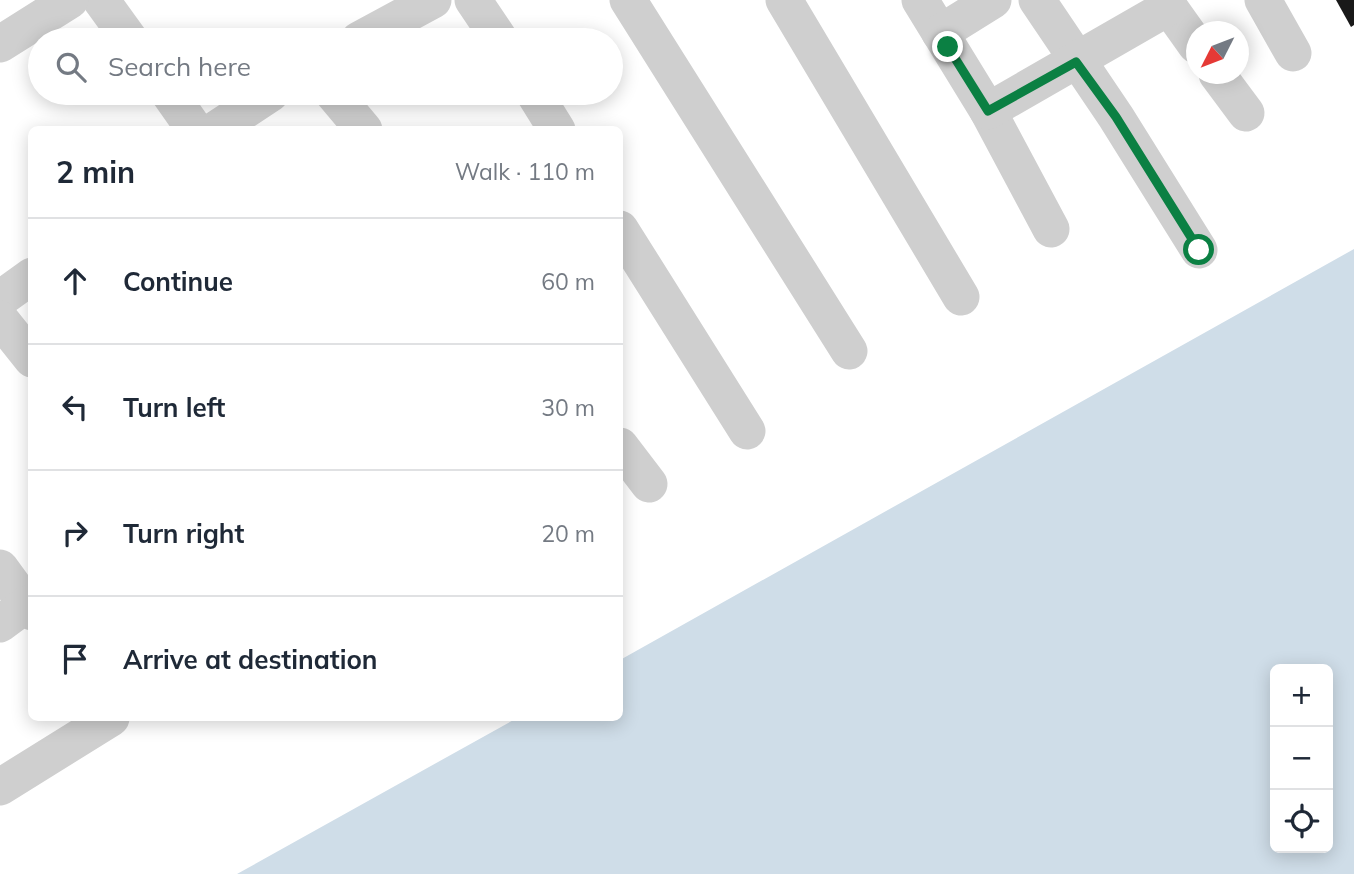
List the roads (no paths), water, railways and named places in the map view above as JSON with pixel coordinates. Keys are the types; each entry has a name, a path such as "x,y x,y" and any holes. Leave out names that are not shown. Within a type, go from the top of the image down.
{"street":[{"path":"0,44 70,0"},
{"path":"101,0 121,28"},
{"path":"381,28 433,0"},
{"path":"473,0 492,28"},
{"path":"628,0 849,351"},
{"path":"784,0 961,297"},
{"path":"920,0 988,111 1051,229"},
{"path":"940,33 993,0"},
{"path":"1037,0 1076,62 1116,117 1199,250"},
{"path":"1263,0 1293,53"},
{"path":"988,111 1076,62 1166,3 1186,31"},
{"path":"1224,84 1246,113"},
{"path":"177,105 192,126"},
{"path":"235,125 258,105"},
{"path":"342,105 361,126"},
{"path":"541,105 555,126"},
{"path":"623,234 747,431"},
{"path":"9,291 28,347"},
{"path":"623,450 649,484"},
{"path":"0,568 20,613"},
{"path":"0,787 100,721"}]}
